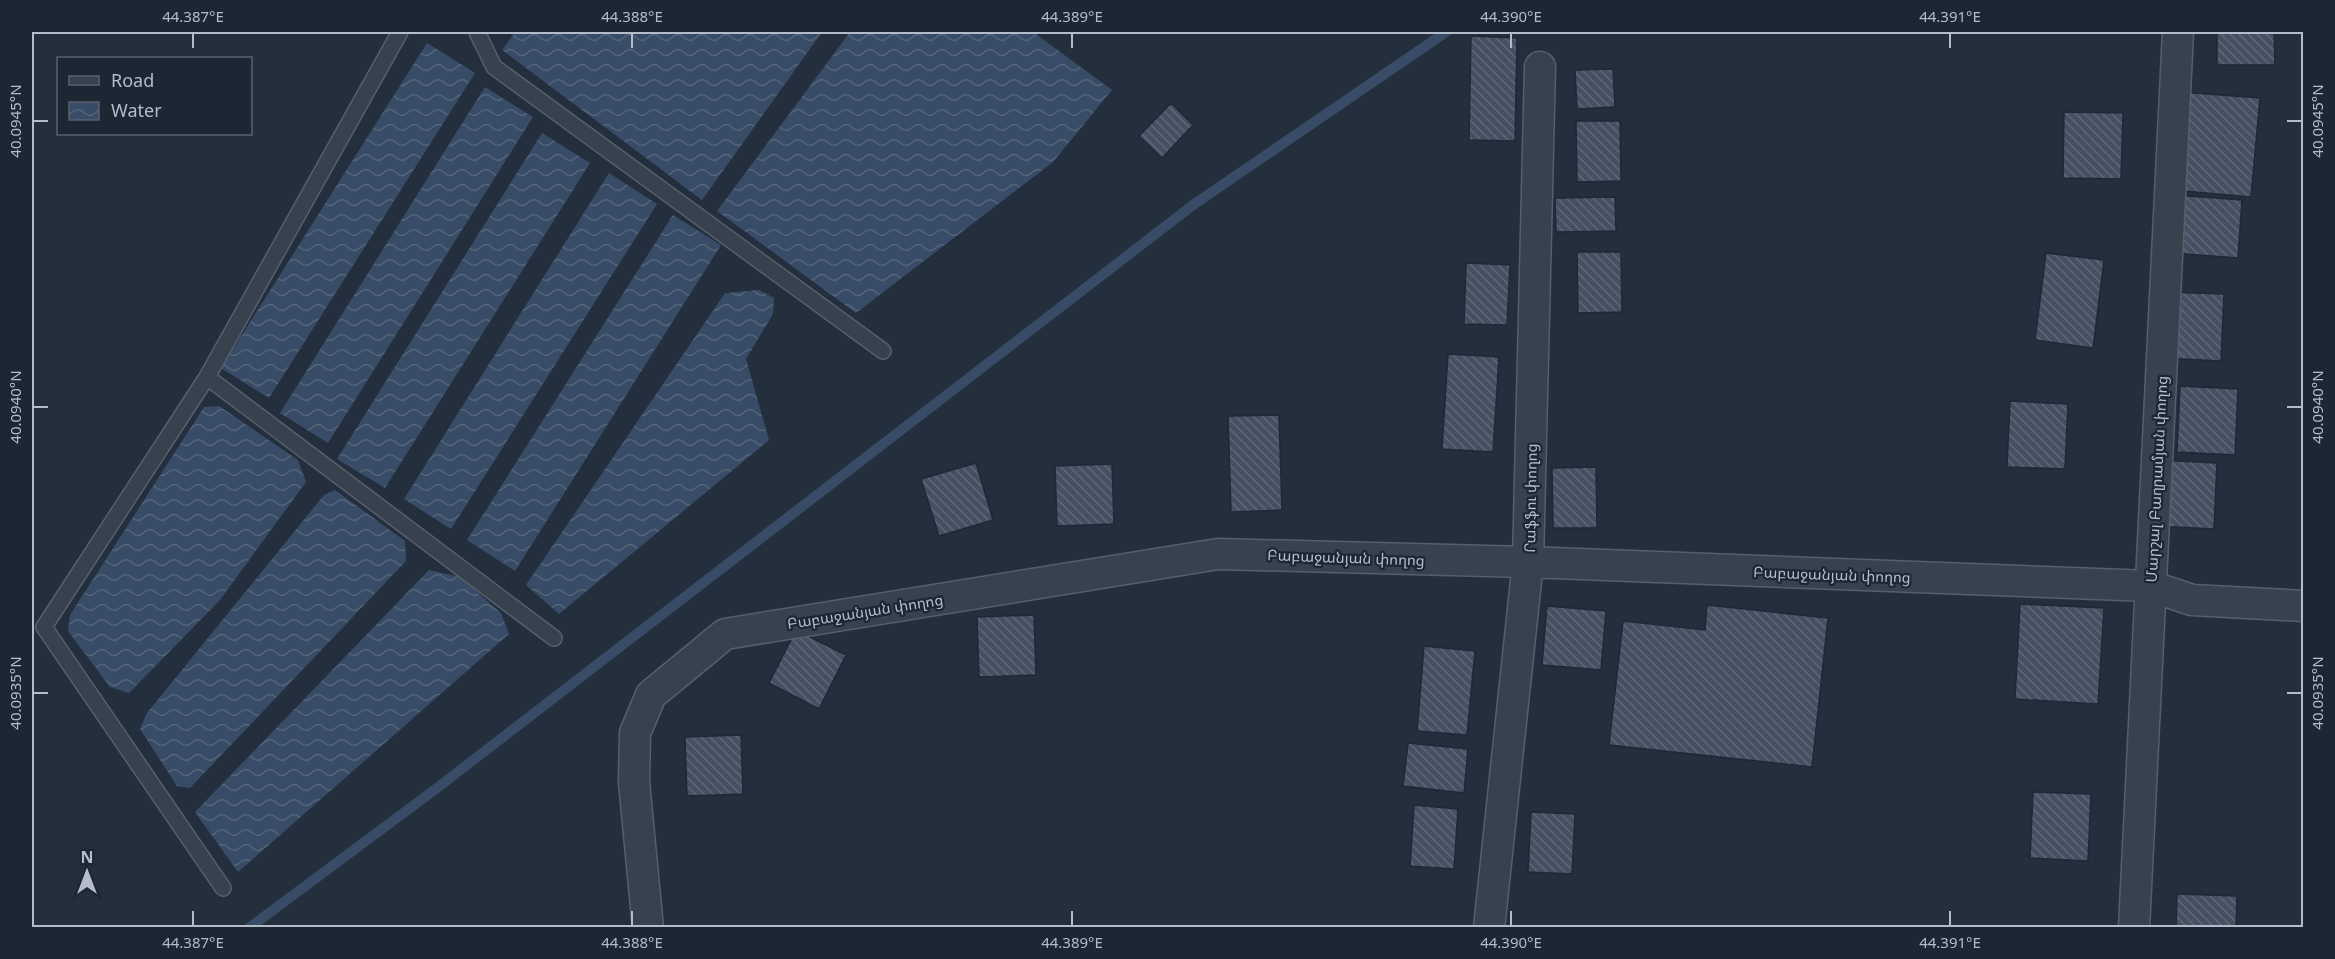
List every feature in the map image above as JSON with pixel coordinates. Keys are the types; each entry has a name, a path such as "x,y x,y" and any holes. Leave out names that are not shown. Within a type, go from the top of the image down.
{"street":[{"name":"Մարշալ Բաղրամյան փողոց","path":"2134,927 2178,32"},
{"name":"Րաֆֆու փողոց","path":"1489,927 1528,562 1540,67"},
{"name":"Բաբաջանյան փողոց","path":"648,927 634,782 635,733 651,695 725,634 1218,554 1528,562 2150,586 2192,600 2304,606"}],"lane":[{"path":"223,888 44,627 207,377 400,32"},
{"path":"477,32 494,67 883,351"},
{"path":"207,377 554,638"}],"water":[{"path":"515,32 822,32 702,200 502,50"},
{"path":"850,32 1033,32 1112,90 1053,162 856,313 717,211"},
{"path":"427,43 475,73 269,398 221,368"},
{"path":"485,87 533,117 328,443 280,413"},
{"path":"542,133 590,163 385,488 337,459"},
{"path":"609,173 657,204 451,529 404,499"},
{"path":"673,215 721,245 515,571 467,540"},
{"path":"759,290 774,298 773,314 746,359 769,440 559,614 526,585 725,293"},
{"path":"219,406 298,460 306,482 220,600 129,693 110,687 68,631 70,615 204,407"},
{"path":"335,490 405,541 406,561 190,788 177,786 140,729 147,713 324,495"},
{"path":"429,570 460,577 501,613 509,634 238,872 195,812"}],"building":[{"path":"2217,32 2274,32 2275,65 2217,65"},
{"path":"1471,36 1517,38 1515,141 1469,140"},
{"path":"1613,69 1615,107 1577,109 1575,70"},
{"path":"2181,92 2260,98 2251,197 2173,190"},
{"path":"1171,103 1193,125 1162,158 1139,136"},
{"path":"2064,112 2123,113 2121,179 2063,178"},
{"path":"1576,121 1620,121 1621,181 1577,182"},
{"path":"2176,195 2242,200 2238,258 2172,253"},
{"path":"1615,197 1616,231 1556,232 1555,198"},
{"path":"1577,252 1621,252 1622,312 1578,313"},
{"path":"2046,253 2104,260 2093,348 2035,340"},
{"path":"1466,263 1510,265 1507,325 1464,324"},
{"path":"2166,292 2224,294 2221,361 2162,358"},
{"path":"1448,354 1499,357 1493,452 1442,449"},
{"path":"2180,386 2238,389 2235,455 2177,452"},
{"path":"2010,401 2068,404 2065,469 2007,467"},
{"path":"1279,415 1282,510 1231,512 1228,416"},
{"path":"2159,460 2217,463 2214,529 2156,526"},
{"path":"976,463 993,520 939,536 921,479"},
{"path":"1112,464 1114,524 1057,526 1055,466"},
{"path":"1596,467 1597,528 1553,528 1552,468"},
{"path":"2020,604 2104,608 2098,704 2015,699"},
{"path":"1707,605 1828,618 1812,767 1609,745 1623,621 1705,630"},
{"path":"1547,606 1606,611 1601,670 1542,665"},
{"path":"1034,615 1036,675 979,677 977,617"},
{"path":"796,630 846,655 819,709 769,683"},
{"path":"1424,646 1475,651 1467,735 1417,731"},
{"path":"741,735 743,794 687,796 685,737"},
{"path":"1408,743 1468,749 1464,793 1403,786"},
{"path":"2033,792 2091,794 2088,861 2030,858"},
{"path":"1414,805 1458,809 1454,869 1410,866"},
{"path":"1531,812 1575,814 1572,874 1528,872"},
{"path":"2177,894 2237,896 2236,928 2176,928"}],"waterway":[{"path":"249,928 437,788 1193,205 1446,32"}]}
